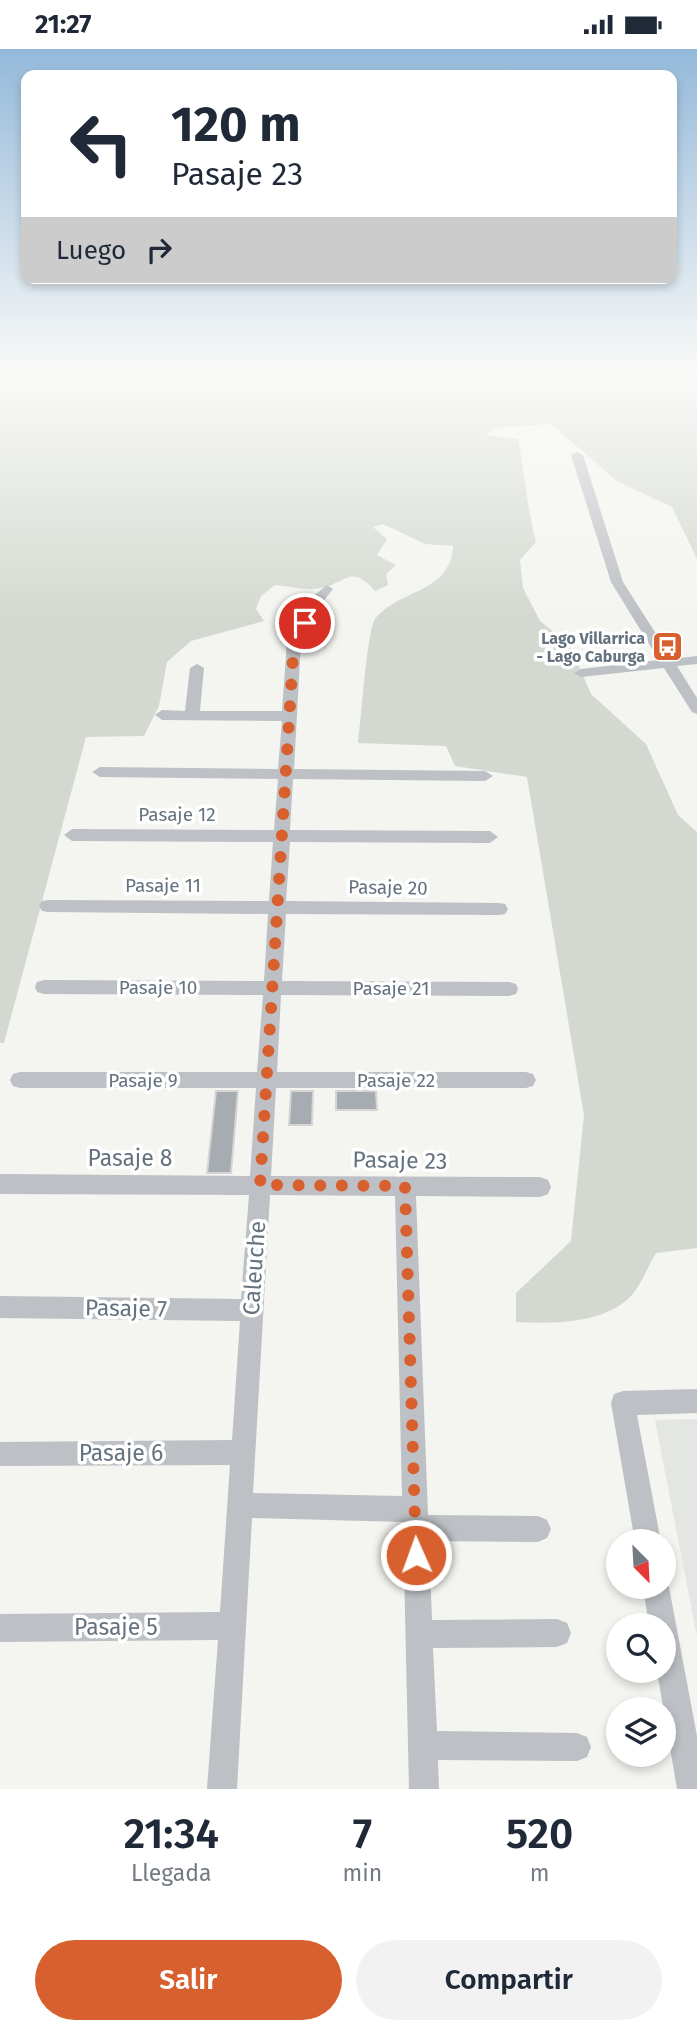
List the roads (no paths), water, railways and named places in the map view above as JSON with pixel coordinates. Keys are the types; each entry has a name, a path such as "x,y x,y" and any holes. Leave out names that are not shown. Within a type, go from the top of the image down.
{"street":[{"path":"577,455 611,569 697,709"},
{"name":"Caleuche","path":"222,1789 294,641 316,601 327,589"},
{"path":"581,673 697,660"},
{"path":"192,715 197,668"},
{"path":"162,715 289,716"},
{"path":"100,772 485,776"},
{"name":"Pasaje 12","path":"72,835 491,837"},
{"name":"Pasaje 11","path":"48,906 277,907"},
{"name":"Pasaje 20","path":"277,907 499,909"},
{"name":"Pasaje 10","path":"44,987 272,987"},
{"name":"Pasaje 21","path":"272,987 509,989"},
{"name":"Pasaje 9","path":"20,1080 266,1080"},
{"name":"Pasaje 22","path":"266,1080 526,1080"},
{"name":"Pasaje 8","path":"0,1184 260,1185"},
{"name":"Pasaje 23","path":"260,1185 540,1187"},
{"path":"405,1186 424,1789"},
{"name":"Pasaje 7","path":"0,1307 252,1310"},
{"path":"646,1529 622,1403 697,1401"},
{"name":"Pasaje 6","path":"0,1454 243,1452"},
{"path":"239,1505 538,1529"},
{"name":"Pasaje 5","path":"0,1628 232,1626"},
{"path":"419,1634 557,1633"},
{"path":"676,1681 691,1743 692,1789"},
{"path":"423,1745 578,1747"}],"place":[{"name":"Lago Villarrica - Lago Caburga","path":"668,647"}]}
